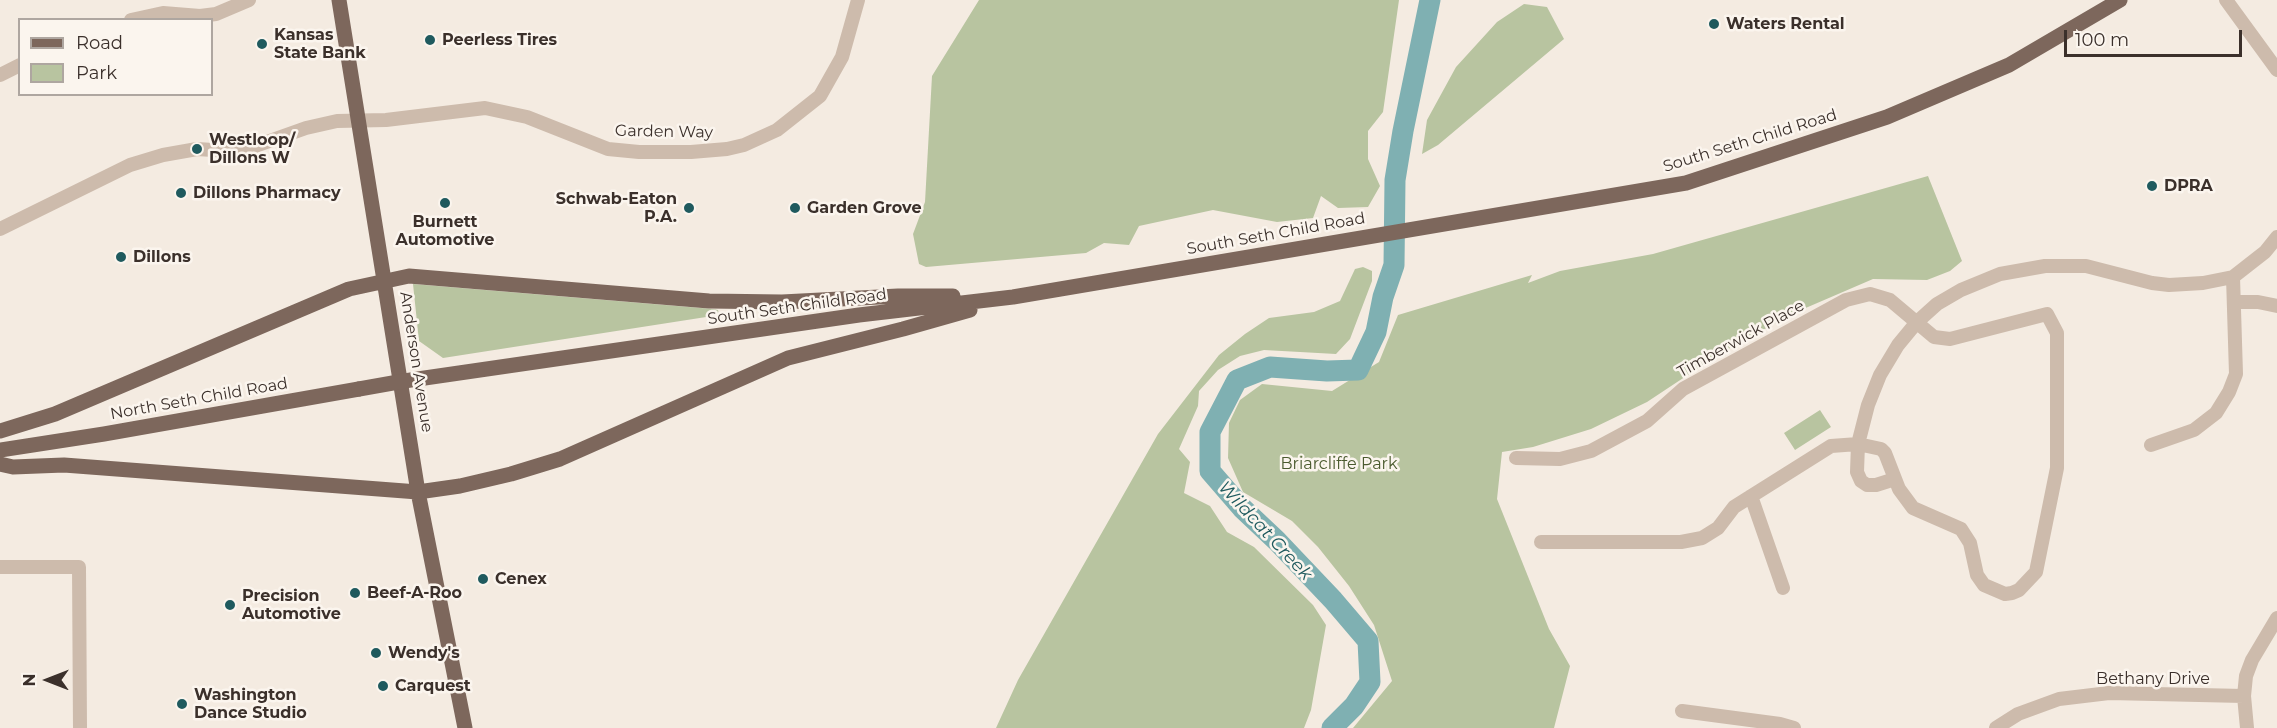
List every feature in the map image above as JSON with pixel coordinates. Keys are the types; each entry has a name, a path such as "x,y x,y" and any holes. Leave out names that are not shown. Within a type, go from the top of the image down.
{"main road":[{"name":"Anderson Avenue","path":"339,0 418,492 465,728"},
{"name":"South Seth Child Road","path":"404,381 859,315 1013,297 1686,183 1887,117 2009,65 2120,0"},
{"path":"0,431 55,414 349,289 409,276 720,301 782,302 898,296 1013,297"},
{"path":"0,464 13,467 64,465 418,492 511,474 560,459 788,358 903,329 1013,297"},
{"name":"North Seth Child Road","path":"0,450 404,381"}],"street":[{"path":"142,18 163,14 200,16 216,14 249,0"},
{"name":"Garden Way","path":"0,229 130,165 163,155 197,149 229,151 247,149 306,128 332,122 386,120 485,108 527,117 608,149 681,152 727,149 777,130 820,96 842,57 858,0"},
{"path":"2226,0 2277,70"},
{"path":"0,75 18,66"},
{"path":"1541,543 1681,543 1702,538 1718,528 1734,507 1831,446 1858,444 1881,450 1885,453 1895,479 1876,485 1867,485 1861,481 1857,472 1858,444 1868,405 1880,375 1898,345 1917,322 1937,304 1961,290 2000,274 2045,266 2086,266 2152,283 2169,285 2203,284 2233,277 2265,252 2277,237"},
{"path":"2151,446 2194,430 2216,412 2229,392 2236,374 2233,277"},
{"name":"Timberwick Place","path":"1516,458 1560,459 1591,451 1647,421 1683,389 1846,300 1870,294 1890,300 1934,337 1950,339 2047,314 2057,333 2057,468 2036,572 2019,590 2012,593 2005,594 1991,589 1977,575 1970,543 1961,529 1913,508 1904,498 1895,479"},
{"path":"2234,302 2258,302 2277,306"},
{"path":"1750,496 1783,588"},
{"path":"0,567 79,567 80,728"},
{"path":"2247,728 2244,696 2246,676 2252,660 2277,618"},
{"name":"Bethany Drive","path":"1996,728 2018,714 2059,699 2109,693 2244,696"},
{"path":"1682,711 1780,724 1794,728"}],"green space":[{"path":"979,0 1399,0 1383,112 1368,131 1368,159 1380,186 1368,207 1338,208 1321,196 1313,218 1277,222 1213,210 1139,226 1129,245 1104,243 1086,253 926,267 919,264 913,234 925,202 932,76"},
{"path":"1524,4 1547,7 1564,39 1438,145 1422,154 1427,120 1456,67 1497,22"},
{"name":"Briarcliffe Park","path":"1928,176 1962,261 1950,271 1927,280 1873,279 1794,313 1721,353 1647,402 1591,429 1533,447 1502,452 1497,499 1549,629 1570,666 1554,728 1353,728 1392,681 1374,625 1349,586 1318,547 1292,521 1243,492 1228,458 1229,423 1240,400 1262,384 1332,391 1379,362 1398,315 1532,275 1528,283 1560,271 1653,254"},
{"path":"1363,267 1372,271 1372,281 1350,339 1336,354 1264,350 1240,356 1218,370 1199,391 1198,406 1179,449 1190,462 1184,493 1210,506 1227,532 1254,547 1313,605 1326,625 1311,710 1304,728 996,728 1018,680 1158,434 1219,355 1269,318 1314,312 1340,301 1355,269"},
{"path":"413,284 713,309 718,310 719,315 443,358 419,341"},
{"path":"1820,410 1831,427 1795,450 1784,433"}],"waterway":[{"name":"Wildcat Creek","path":"1332,728 1354,706 1370,682 1368,641 1333,600 1242,508 1210,471 1210,432 1237,380 1270,367 1327,371 1358,370 1376,332 1383,297 1394,265 1395,180 1430,0"}],"place":[{"name":"Waters Rental","path":"1714,24"},
{"name":"Peerless Tires","path":"430,40"},
{"name":"Kansas State Bank","path":"262,44"},
{"name":"Westloop/ Dillons W","path":"197,149"},
{"name":"DPRA","path":"2152,186"},
{"name":"Dillons Pharmacy","path":"181,193"},
{"name":"Burnett Automotive","path":"445,203"},
{"name":"Schwab-Eaton P.A.","path":"689,208"},
{"name":"Garden Grove","path":"795,208"},
{"name":"Dillons","path":"121,257"},
{"name":"Cenex","path":"483,579"},
{"name":"Beef-A-Roo","path":"355,593"},
{"name":"Precision Automotive","path":"230,605"},
{"name":"Wendy's","path":"376,653"},
{"name":"Carquest","path":"383,686"},
{"name":"Washington Dance Studio","path":"182,704"}]}
